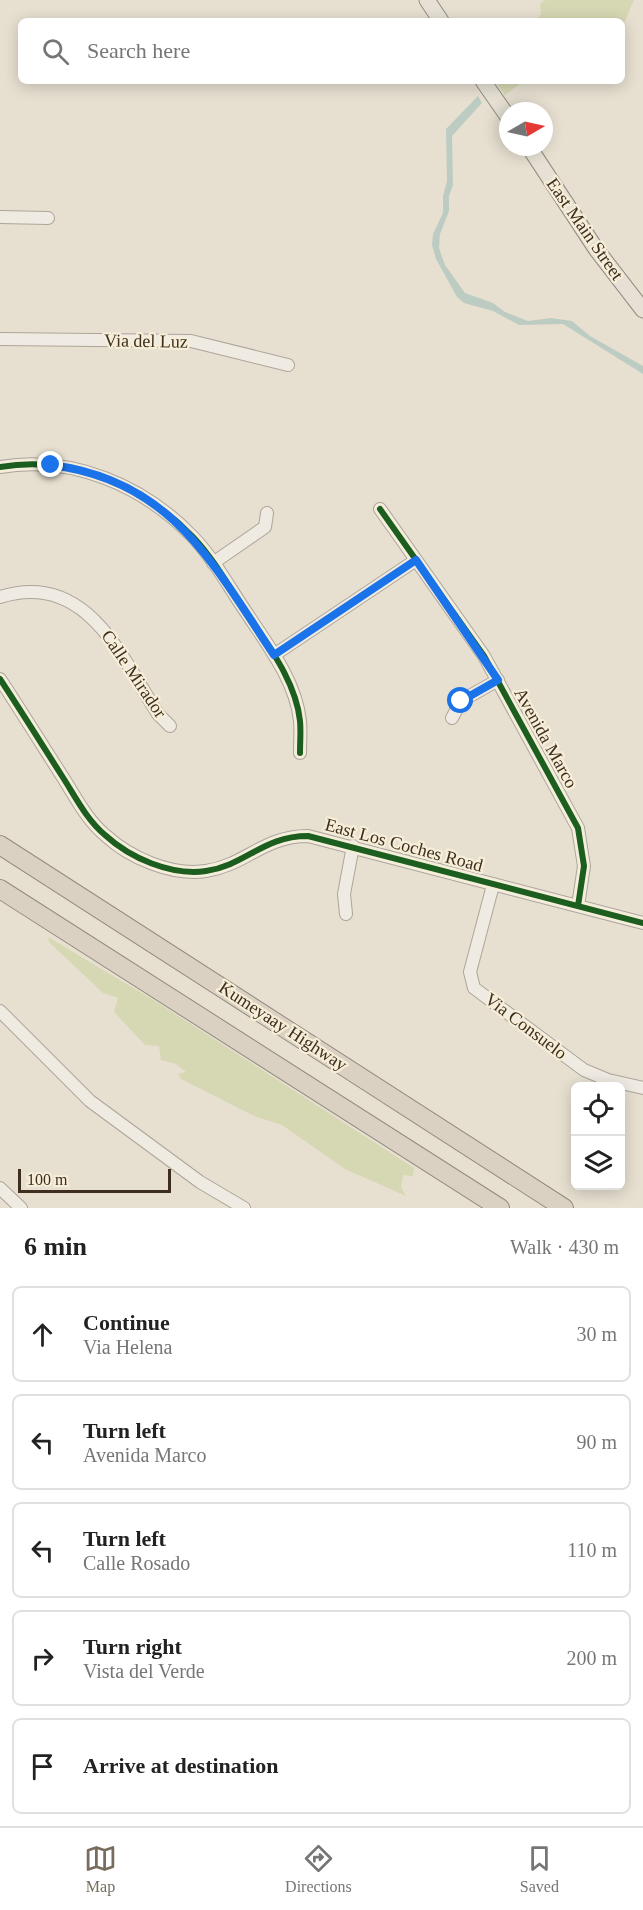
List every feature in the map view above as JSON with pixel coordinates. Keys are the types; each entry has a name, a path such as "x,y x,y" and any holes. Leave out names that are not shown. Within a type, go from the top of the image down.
{"highway":[{"name":"Kumeyaay Highway","path":"0,845 564,1208"},
{"name":"Kumeyaay Highway","path":"0,889 500,1208"}],"main road":[{"path":"427,0 439,18"},
{"path":"485,84 499,104"},
{"name":"East Main Street","path":"535,156 596,249 643,310"}],"street":[{"path":"0,217 48,218"},
{"name":"Via del Luz","path":"0,339 191,341 288,364"},
{"path":"0,467 51,465 82,470 111,480 168,515 195,539 274,655 295,699 300,721 300,753"},
{"name":"Avenida Marco","path":"380,509 498,680 578,828 584,866 578,906"},
{"path":"213,563 265,527 267,513"},
{"path":"274,655 416,560"},
{"name":"Calle Mirador","path":"0,597 23,592 41,593 61,598 83,609 101,625 158,714 170,726"},
{"name":"East Los Coches Road","path":"0,679 95,826 113,842 166,868 202,871 224,866 269,842 288,837 319,837 643,923"},
{"path":"452,718 461,701 498,680"},
{"path":"346,914 344,894 353,846"},
{"name":"Via Consuelo","path":"493,885 470,972 474,988 584,1070 608,1080 643,1088"},
{"path":"0,1011 90,1101 200,1182 244,1208"},
{"path":"0,1188 21,1208"}],"green space":[{"path":"545,0 634,0 625,20 625,18 539,18 541,14 540,4"},
{"path":"498,84 520,84 505,95"},
{"path":"48,937 155,1001 414,1168 413,1176 403,1175 401,1187 406,1196 345,1169 282,1125 254,1116 181,1079 178,1074 186,1072 176,1064 161,1060 159,1046 145,1045 114,1012 118,998 103,993 49,942"}],"shaded area":[{"path":"478,96 482,103 452,136 453,185 449,196 449,211 440,234 439,248 445,265 465,293 493,303 505,312 528,321 551,318 572,321 590,336 643,366 643,374 563,324 519,325 493,311 464,303 457,297 436,259 432,245 433,234 443,213 443,196 447,181 446,129"}],"cycle path":[{"path":"0,467 27,464 54,466 80,470 105,478 152,502 193,537 221,573 287,677 297,706 300,753"},
{"path":"380,509 484,656 578,828 584,866 578,906"},
{"path":"0,679 92,822 126,851 152,864 179,871 206,871 232,863 266,845 292,837 308,836 643,923"}],"route":[{"path":"51,465 97,474 139,494 168,515 195,539 274,655 416,560 484,656 498,680 461,701"}]}
